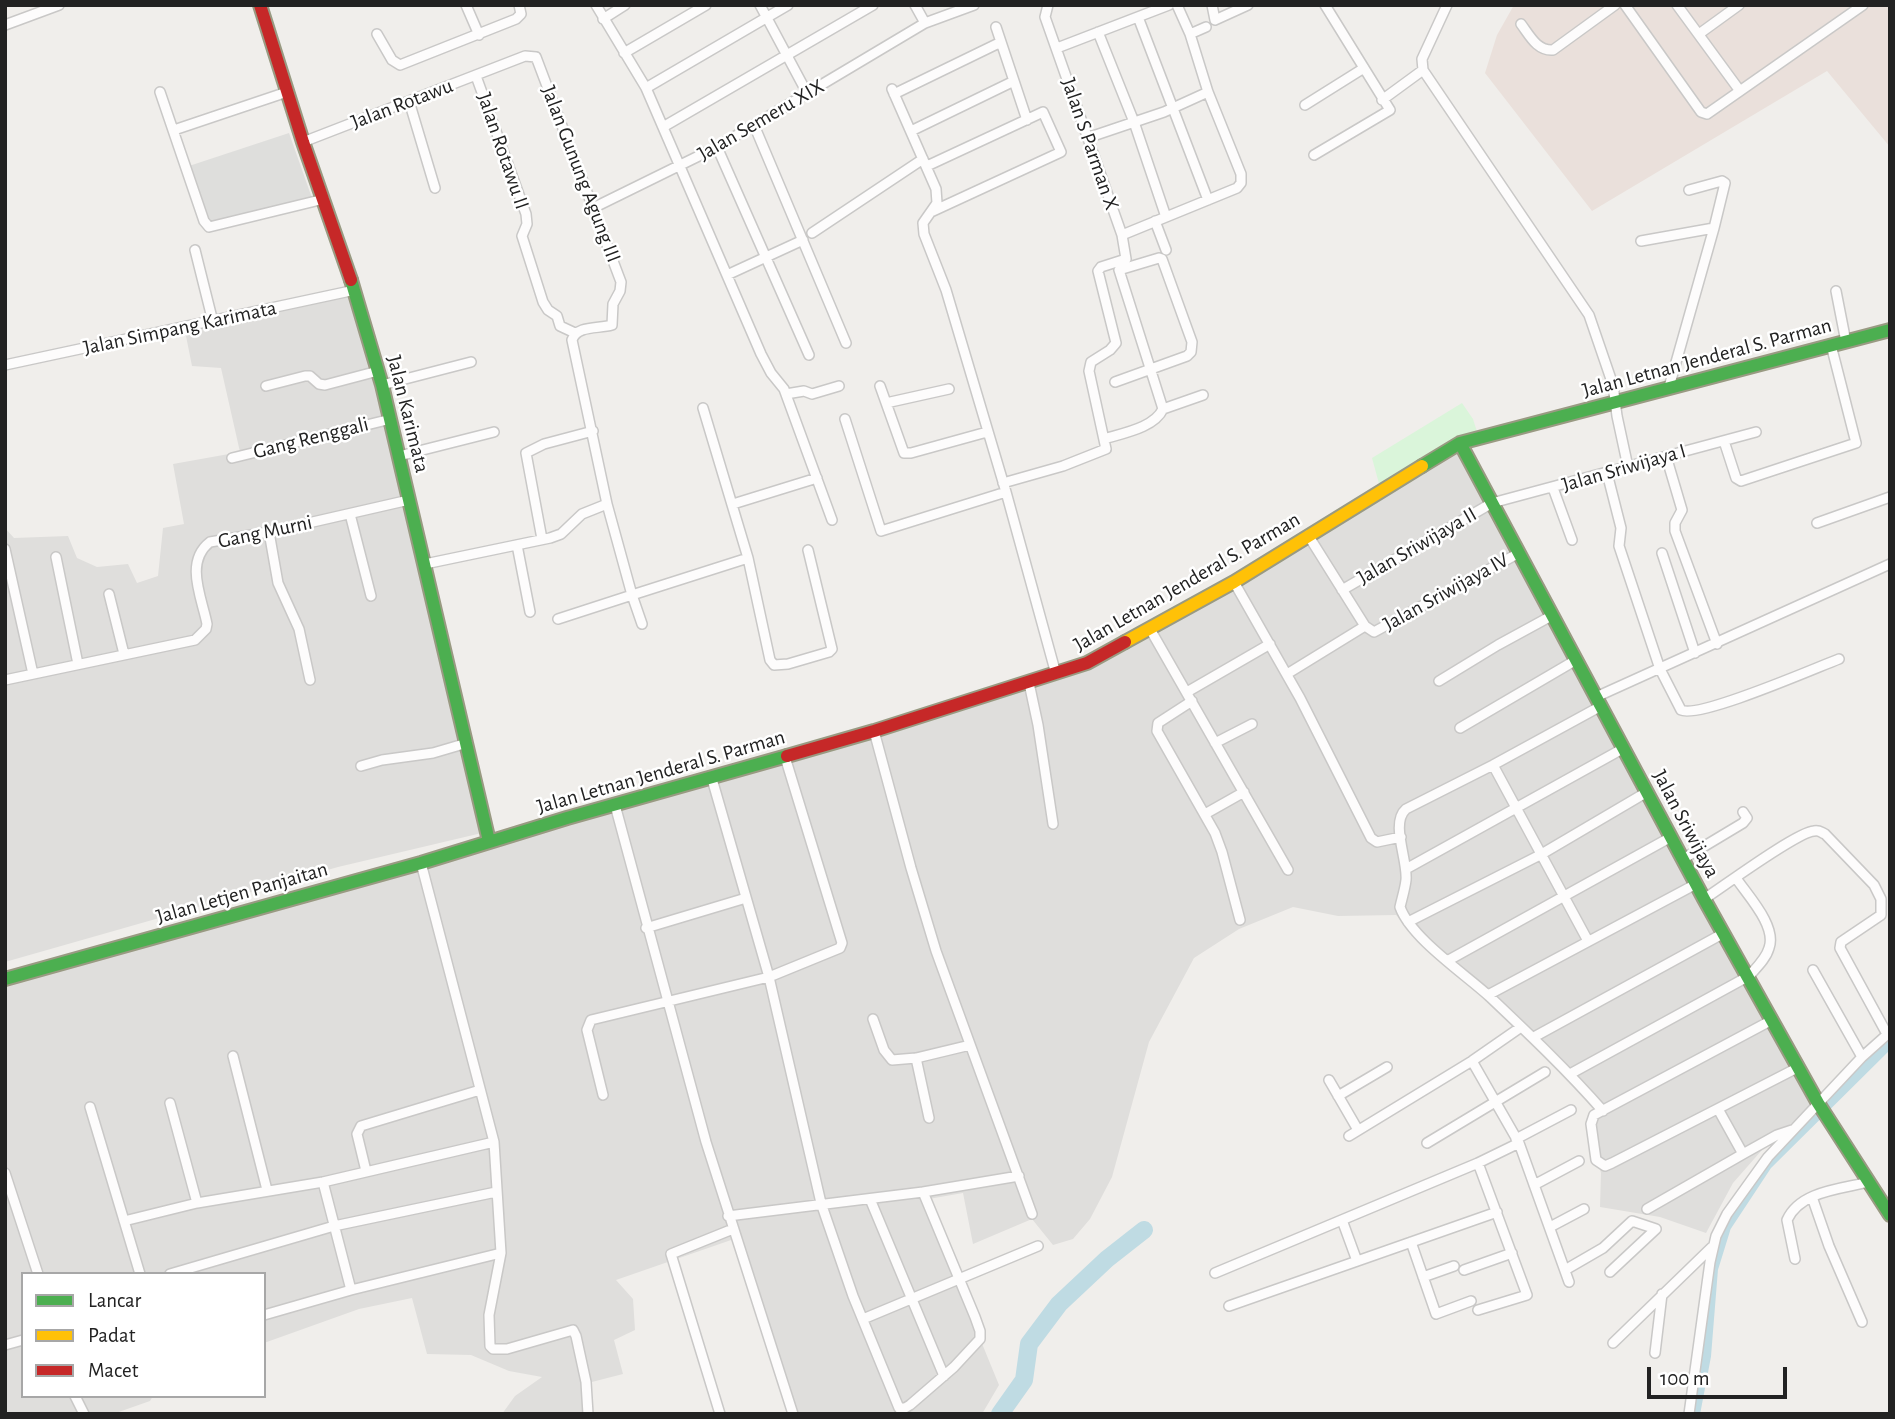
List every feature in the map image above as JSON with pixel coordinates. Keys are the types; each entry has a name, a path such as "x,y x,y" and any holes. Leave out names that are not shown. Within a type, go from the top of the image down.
{"main road":[{"name":"Jalan Karimata","path":"260,5 303,142 355,290 382,385 489,841"},
{"name":"Jalan Letnan Jenderal S. Parman","path":"489,841 874,732 1096,660 1234,582 1460,443 1890,330"},
{"name":"Jalan Sriwijaya","path":"1460,443 1704,899 1820,1105 1890,1215"},
{"name":"Jalan Letjen Panjaitan","path":"5,979 421,863 489,841"}],"street":[{"path":"5,25 59,5"},
{"path":"466,5 479,35"},
{"path":"377,34 391,60 400,65 520,17 519,5"},
{"path":"596,5 646,88 765,363 785,391 832,520"},
{"path":"603,19 625,5"},
{"path":"624,53 706,5"},
{"path":"760,5 807,93"},
{"path":"646,88 788,5"},
{"path":"663,127 873,5"},
{"path":"915,5 925,23"},
{"name":"Jalan Semeru XIX","path":"593,208 717,147 925,23 974,5"},
{"path":"1056,48 1169,5"},
{"path":"1122,234 1237,188 1241,183 1241,174 1177,5"},
{"path":"1212,5 1215,20 1248,5"},
{"path":"1314,155 1390,110 1325,5"},
{"path":"1447,5 1422,60 1423,70 1590,315 1613,385 1628,467"},
{"path":"1521,24 1539,48 1544,51 1553,50 1615,5"},
{"path":"1625,5 1701,112 1710,113 1863,5"},
{"path":"1678,5 1740,91"},
{"path":"1699,34 1739,5"},
{"name":"Jalan S Parman X","path":"1044,6 1045,17 1122,234 1126,259 1101,267 1097,273 1116,344 1091,362 1089,371 1100,431 1104,439"},
{"path":"1138,17 1208,200"},
{"path":"996,27 1027,120"},
{"path":"1189,34 1206,27"},
{"path":"1098,32 1166,217"},
{"path":"1001,42 893,91 938,197 937,203 923,223 924,234 946,290 1056,674"},
{"name":"Jalan Rotawu","path":"303,142 525,56 533,55 538,61"},
{"name":"Jalan Gunung Agung III","path":"538,61 621,287 614,302 612,324 575,333"},
{"path":"1306,105 1364,68"},
{"path":"1382,100 1423,70"},
{"name":"Jalan Rotawu II","path":"476,76 526,214 527,224 522,236 543,302 548,310 557,316 560,326 575,333"},
{"path":"911,131 1014,81"},
{"path":"160,92 204,221 209,227 324,199"},
{"path":"174,130 287,92"},
{"path":"1087,138 1172,108 1208,92"},
{"path":"409,102 435,188"},
{"path":"812,233 925,163 1043,113 1061,152 930,212"},
{"path":"754,125 846,343"},
{"path":"717,147 809,355"},
{"path":"1669,387 1726,187 1722,181 1689,190"},
{"path":"1155,221 1166,250"},
{"path":"1641,242 1714,228"},
{"path":"727,275 803,240"},
{"path":"195,250 213,321"},
{"path":"845,419 881,531 1100,453 1105,449 1104,439 1150,423 1163,409 1150,369 1119,270 1159,258 1164,262 1192,342 1191,352 1187,356 1150,369 1115,382"},
{"name":"Jalan Simpang Karimata","path":"5,365 355,290"},
{"path":"1836,291 1846,342"},
{"path":"575,333 572,346 593,431 607,504 642,624"},
{"path":"1724,440 1736,478 1741,481 1856,443 1831,345"},
{"path":"382,385 471,362"},
{"path":"266,386 304,376 310,376 319,384 325,385 378,371"},
{"path":"785,391 813,394 839,386"},
{"path":"880,386 902,450 907,454 987,432"},
{"path":"886,404 949,389"},
{"path":"1163,409 1203,395"},
{"path":"703,408 748,558 769,660 774,665 788,664 830,652 832,649 808,550"},
{"name":"Gang Renggali","path":"233,458 390,419"},
{"path":"542,539 526,453 544,444 593,431"},
{"path":"399,456 494,432"},
{"name":"Jalan Sriwijaya I","path":"1492,503 1756,432"},
{"path":"1667,456 1682,510 1675,523 1675,531 1717,644"},
{"path":"1607,473 1621,528 1619,545 1660,669 1678,706 1687,713 1745,695 1839,659"},
{"path":"733,505 817,478"},
{"path":"1553,488 1572,541"},
{"path":"1817,523 1890,497"},
{"name":"Gang Murni","path":"5,680 199,637 207,624 196,580 196,566 203,549 210,542 269,532 410,500"},
{"name":"Jalan Sriwijaya II","path":"1342,590 1492,503"},
{"path":"425,564 561,534 582,514 607,504"},
{"path":"350,514 371,596"},
{"path":"269,532 278,583 299,629 310,680"},
{"path":"1308,535 1369,629"},
{"path":"517,545 530,612"},
{"path":"5,549 33,674"},
{"name":"Jalan Sriwijaya IV","path":"1287,674 1519,553"},
{"path":"1662,554 1695,653"},
{"path":"56,557 78,664"},
{"path":"558,619 748,558"},
{"path":"1603,1111 1534,1037 1447,961 1408,922 1400,907 1406,869 1399,817 1406,810 1493,765 1660,669 1890,564"},
{"path":"1234,582 1287,674 1371,838 1377,842 1401,837"},
{"path":"109,594 124,654"},
{"path":"1439,681 1553,615"},
{"path":"1150,629 1288,870"},
{"path":"1240,920 1223,852 1205,814 1157,731 1158,723 1190,697 1270,644"},
{"path":"1460,728 1576,660"},
{"path":"1029,683 1053,824"},
{"path":"1215,743 1252,724"},
{"path":"874,732 911,868 970,1045 1032,1214"},
{"path":"361,766 382,760 433,753 467,743"},
{"path":"1406,869 1624,748"},
{"path":"603,1095 587,1030 588,1023 600,1017 769,977 835,952 842,943 786,757"},
{"path":"1493,765 1588,941"},
{"path":"712,779 769,977 821,1203 899,1408 910,1405 944,1376 981,1335 923,1192"},
{"path":"1205,814 1244,792"},
{"path":"1408,922 1540,855 1647,792"},
{"path":"615,805 646,928 729,1216 793,1414"},
{"path":"1683,859 1743,823 1747,818 1743,811"},
{"path":"1689,1414 1710,1262 1727,1214 1745,1187 1792,1130 1820,1105 1862,1057 1888,1033 1840,948 1841,942 1881,915 1881,900 1874,885 1825,834 1813,831 1765,857 1704,899"},
{"path":"1447,961 1671,838"},
{"path":"421,863 494,1142 500,1253 489,1315 490,1346 493,1349 507,1349 573,1331 586,1382 588,1414"},
{"path":"1570,1074 1749,976 1768,953 1771,937 1764,921 1736,878"},
{"path":"1488,995 1696,884"},
{"path":"646,928 746,898"},
{"path":"1534,1037 1724,933"},
{"path":"1813,970 1862,1057"},
{"path":"873,1019 889,1058 916,1058 970,1045"},
{"path":"1772,1020 1594,1115 1591,1124 1595,1160 1605,1166 1799,1067"},
{"path":"1349,1136 1472,1061 1521,1027"},
{"path":"233,1056 267,1190"},
{"path":"916,1058 929,1118"},
{"path":"1472,1061 1517,1141 1569,1282"},
{"path":"1338,1096 1387,1067"},
{"path":"1427,1143 1545,1072"},
{"path":"1329,1080 1358,1130"},
{"path":"366,1171 357,1134 361,1126 480,1090"},
{"path":"170,1103 197,1203"},
{"path":"90,1107 139,1272"},
{"path":"1718,1109 1743,1154"},
{"path":"1215,1273 1478,1163 1571,1110"},
{"path":"1647,1209 1777,1135 1792,1130"},
{"path":"124,1221 197,1203 323,1182 494,1142"},
{"path":"1534,1185 1578,1161"},
{"path":"1478,1163 1527,1295 1478,1311"},
{"path":"5,1172 37,1272"},
{"path":"729,1216 923,1192 1019,1176"},
{"path":"323,1182 351,1290"},
{"path":"1795,1259 1787,1220 1795,1207 1812,1197 1869,1182"},
{"path":"177,1272 334,1227 496,1192"},
{"path":"1812,1197 1829,1247 1862,1322"},
{"path":"870,1199 944,1376"},
{"path":"1550,1227 1584,1209"},
{"path":"1230,1306 1497,1212"},
{"path":"1342,1220 1357,1261"},
{"path":"1565,1270 1603,1248 1632,1221 1656,1229 1610,1272"},
{"path":"720,1414 671,1254 733,1229"},
{"path":"1411,1242 1436,1314 1471,1301"},
{"path":"1613,1343 1714,1245"},
{"path":"863,1319 1038,1246"},
{"path":"266,1314 500,1253"},
{"path":"1464,1270 1512,1253"},
{"path":"1423,1277 1454,1266"},
{"path":"1655,1353 1661,1294"},
{"path":"76,1398 84,1414"}],"shaded area":[{"path":"1514,5 1890,5 1890,147 1827,71 1592,211 1485,73 1497,35"},
{"path":"289,133 312,198 208,223 189,166"},
{"path":"354,295 486,832 338,867 5,962 5,528 14,538 68,536 77,558 97,567 128,564 137,583 158,576 163,528 184,524 173,464 240,452 221,368 192,366 185,331"},
{"path":"1460,444 1818,1105 1776,1134 1733,1183 1706,1233 1660,1217 1600,1207 1601,1173 1588,1121 1602,1113 1534,1039 1446,963 1396,915 1338,916 1293,907 1239,929 1194,958 1149,1042 1112,1177 1090,1219 1073,1239 1053,1245 1032,1219 973,1244 963,1193 923,1200 999,1385 982,1414 791,1414 734,1239 616,1280 633,1299 635,1330 614,1340 623,1374 584,1384 584,1414 502,1414 515,1396 542,1377 509,1371 471,1355 427,1354 412,1298 359,1309 266,1342 266,1272 21,1272 21,1398 152,1398 113,1414 5,1414 5,976 1096,662"}],"green space":[{"path":"1462,403 1473,419 1479,438 1381,491 1372,458"}],"waterway":[{"path":"1695,1414 1706,1356 1713,1269 1726,1227 1767,1165 1890,1043"},
{"path":"1000,1414 1024,1380 1029,1344 1059,1304 1107,1259 1144,1230"}],"traffic: fast":[{"path":"351,280 382,385 489,841"},
{"path":"1422,466 1460,443 1890,330"},
{"path":"1460,443 1704,899 1818,1103 1890,1215"},
{"path":"5,979 421,863 567,818 787,756"}],"traffic: slow":[{"path":"1125,642 1234,582 1422,466"}],"traffic: jam":[{"path":"260,5 303,142 351,280"},
{"path":"787,756 1087,663 1125,642"}]}
